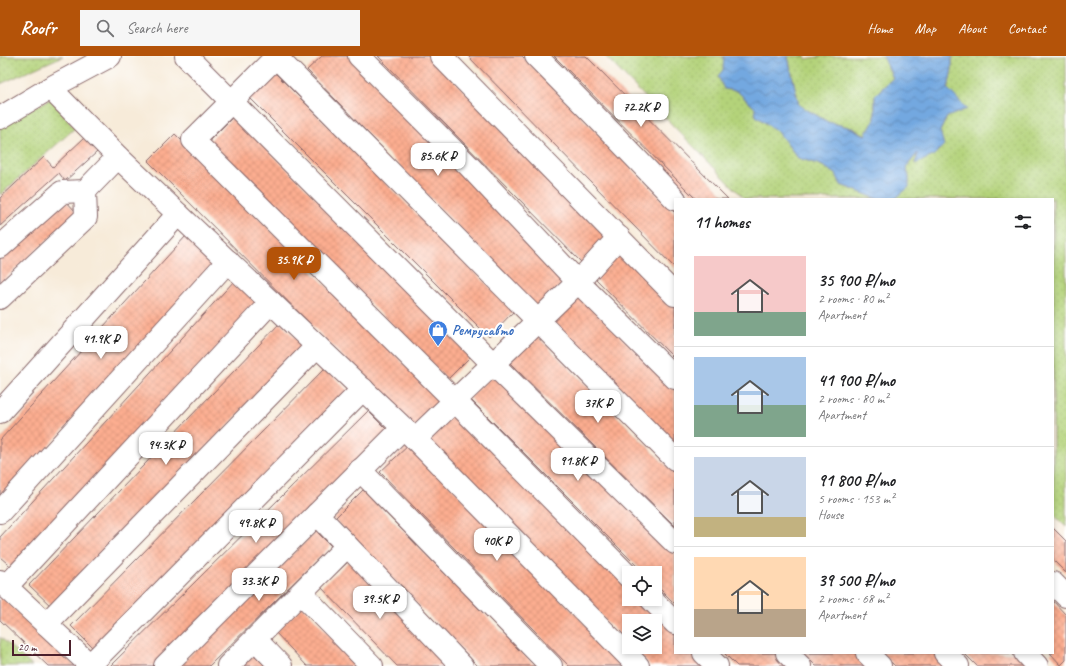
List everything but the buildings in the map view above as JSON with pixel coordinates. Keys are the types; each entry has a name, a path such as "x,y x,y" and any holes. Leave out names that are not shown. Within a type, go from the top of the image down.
{"street":[{"path":"0,118 50,88 110,56"},
{"path":"186,56 493,364 674,542"},
{"path":"359,56 469,166 578,282 674,377"},
{"path":"441,56 674,294"},
{"path":"536,56 674,198"},
{"path":"622,570 193,140 276,57 674,458"},
{"path":"0,111 50,88"},
{"path":"50,88 118,157 409,433 638,666"},
{"path":"0,247 62,192 85,191 118,157"},
{"path":"0,298 86,217 85,191"},
{"path":"0,412 178,214"},
{"path":"165,666 360,470 455,401 578,282 619,237"},
{"path":"0,512 228,261"},
{"path":"271,302 3,584 90,665 363,389"},
{"path":"46,624 317,346"},
{"path":"360,470 551,666"},
{"path":"317,514 462,666"},
{"path":"228,666 347,546"},
{"path":"1054,584 1066,596"},
{"path":"301,593 372,666"},
{"path":"658,606 674,622"},
{"path":"255,639 281,666"},
{"path":"705,654 717,666"},
{"path":"788,654 800,666"},
{"path":"868,654 880,666"},
{"path":"947,654 958,666"},
{"path":"1026,654 1037,666"}],"green space":[{"path":"0,56 63,56 0,84"},
{"path":"605,56 724,56 724,89 737,91 755,108 756,116 778,132 798,158 821,165 837,174 841,185 875,198 744,198"},
{"path":"789,56 805,56 806,59 822,56 883,56 893,78 875,95 875,119 866,135 852,128 828,122 799,105"},
{"path":"952,56 1066,56 1066,527 1054,515 1054,198 896,198 908,187 909,177 906,167 919,152 915,163 940,131 947,117 948,89 952,69"},
{"path":"51,99 75,128 0,195 0,124"},
{"path":"0,637 32,666 0,666"}],"water":[{"path":"724,56 789,56 799,105 828,122 852,128 865,135 875,119 875,95 893,78 883,56 952,56 952,69 948,89 967,109 947,117 940,131 944,145 933,156 915,164 918,153 906,167 909,177 909,187 896,198 875,198 841,185 836,174 821,165 798,158 778,132 756,116 755,108 737,91 724,89 718,76 723,70"}],"place":[{"name":"Ремрусавто","path":"438,347"}]}
